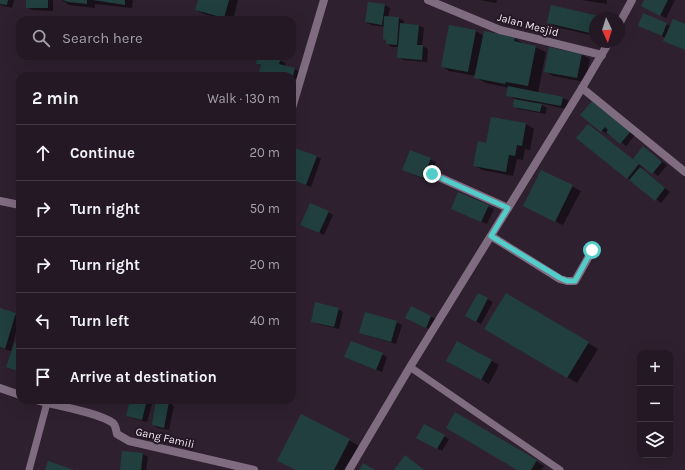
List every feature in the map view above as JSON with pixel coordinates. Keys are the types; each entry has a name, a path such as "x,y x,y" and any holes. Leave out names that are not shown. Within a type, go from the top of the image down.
{"street":[{"path":"296,94 324,0"},
{"name":"Jalan Mesjid","path":"428,0 500,30 602,55"},
{"path":"625,13 632,0"},
{"path":"349,470 410,367 606,48"},
{"path":"582,88 685,172"},
{"path":"432,174 508,208"},
{"path":"0,201 16,204"},
{"path":"491,236 567,281 575,281 592,250"},
{"path":"0,388 16,394"},
{"name":"Gang Famili","path":"51,404 99,417 114,424 117,434 129,441 254,470"}],"lane":[{"path":"410,367 560,470"},
{"path":"29,470 47,404"}],"building":[{"path":"0,0 8,0 7,5 0,4"},
{"path":"26,0 48,0 48,8 26,8"},
{"path":"63,0 87,0 87,4 68,2"},
{"path":"93,0 125,0 125,5"},
{"path":"198,0 229,0 225,16 217,16 195,10"},
{"path":"644,0 668,0 660,16 641,6"},
{"path":"368,2 385,4 382,25 365,22"},
{"path":"551,5 589,14 589,33 547,23"},
{"path":"643,13 667,23 662,36 638,26"},
{"path":"384,16 399,17 397,45 386,44 386,40 383,39"},
{"path":"673,19 685,24 685,50 663,41"},
{"path":"400,23 419,25 417,45 423,45 422,60 397,58"},
{"path":"449,25 476,30 468,72 441,67"},
{"path":"484,31 515,37 514,41 536,46 528,86 506,82 505,84 474,78"},
{"path":"549,47 582,54 577,78 544,72"},
{"path":"257,60 281,60 279,64 295,68 294,72 259,72 261,65 256,64"},
{"path":"508,86 563,97 561,106 506,96"},
{"path":"514,99 542,104 540,112 513,107"},
{"path":"592,101 631,131 620,144 606,132 608,130 605,127 601,132 580,115"},
{"path":"491,117 526,123 522,146 517,145 515,156 509,155 506,172 473,166 478,141 486,143"},
{"path":"588,124 639,164 627,179 576,138"},
{"path":"643,146 662,162 652,174 633,159"},
{"path":"296,148 317,156 306,185 296,181"},
{"path":"410,150 431,158 423,178 402,170"},
{"path":"640,167 665,188 655,201 629,180"},
{"path":"541,170 573,185 555,222 523,206"},
{"path":"458,192 489,205 481,222 451,209"},
{"path":"310,203 329,211 319,233 300,225"},
{"path":"478,293 488,298 476,322 465,316"},
{"path":"506,293 589,342 567,378 484,329"},
{"path":"315,302 339,308 334,327 311,322"},
{"path":"411,306 431,316 426,328 405,318"},
{"path":"0,308 16,313 5,349 0,347"},
{"path":"365,312 397,321 391,342 359,333"},
{"path":"351,341 383,353 376,370 344,357"},
{"path":"457,341 492,360 481,380 446,361"},
{"path":"15,342 16,371 6,367"},
{"path":"129,404 146,404 142,420 126,416"},
{"path":"155,404 169,404 164,428 152,425"},
{"path":"455,412 537,460 531,470 517,470 446,428"},
{"path":"301,414 350,439 334,470 296,470 277,461"},
{"path":"424,424 445,435 437,449 416,438"},
{"path":"122,451 143,453 141,470 120,470"},
{"path":"405,455 423,469 423,470 394,470"},
{"path":"48,461 74,470 45,470"},
{"path":"363,463 375,470 359,470"}],"route":[{"path":"432,174 508,208 491,236 560,278 572,282 575,281 592,250"}]}
